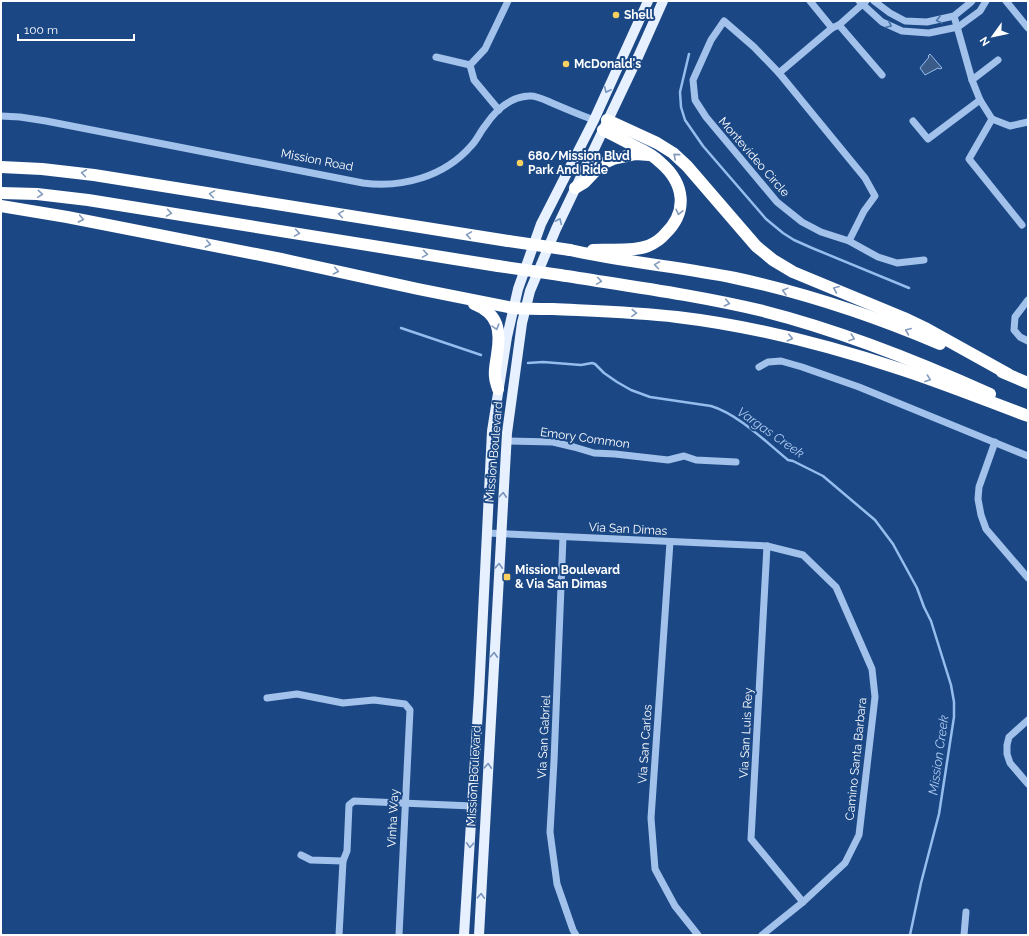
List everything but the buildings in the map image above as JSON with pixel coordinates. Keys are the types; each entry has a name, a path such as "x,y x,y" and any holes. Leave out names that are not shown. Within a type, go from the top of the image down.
{"highway":[{"path":"570,250 634,249 658,242 674,225 680,213 681,197 679,186 671,173 662,163 605,125"},
{"path":"605,125 657,144 673,153 687,166 756,246 773,260 793,272 880,307 927,329 1008,374"},
{"path":"575,188 585,182 602,164 613,159 636,154 652,156"},
{"path":"1,167 42,169 99,176 570,250 599,257 718,275 768,286 850,310 898,327 1028,383"},
{"path":"1,193 37,194 99,201 714,300 801,321 844,335 902,356 1028,411"},
{"path":"1,206 52,214 281,259 456,297 519,309 641,313 752,329 870,359 1028,416"},
{"path":"456,297 486,309 496,322 499,336 495,377 498,389"}],"main road":[{"name":"Mission Boulevard","path":"479,935 507,441 521,330 518,289 541,224 594,120 648,1"},
{"name":"Mission Boulevard","path":"464,935 479,694 492,431 507,338 519,309 530,291 575,188 663,1"},
{"name":"Mission Road","path":"594,120 605,125"}],"street":[{"path":"470,65 485,49 508,1"},
{"path":"810,1 882,75"},
{"path":"874,1 890,13 905,21 927,22 954,16 972,1"},
{"path":"778,73 836,27 862,2 882,22 902,31 929,33 958,27 980,11 986,1"},
{"path":"1006,1 1028,28"},
{"path":"954,16 972,80 980,100 992,119 1010,126 1028,122"},
{"name":"Montevideo Circle","path":"724,21 754,47 778,73 865,178 875,196 864,211 849,241 821,232 802,222 777,202 706,117 695,100 693,80 711,40 724,21"},
{"path":"436,57 470,65"},
{"path":"972,80 998,60"},
{"path":"470,65 474,80 499,110"},
{"name":"Mission Road","path":"1,116 46,120 363,183 375,184 405,182 420,179 448,166 472,145 486,124 499,110 507,103 520,97 530,95 543,99 594,120"},
{"path":"913,121 928,139 980,100"},
{"path":"992,119 969,159 1022,225"},
{"path":"849,241 878,257 897,263 924,260"},
{"path":"1028,300 1015,317 1014,330 1020,337 1028,341"},
{"path":"759,367 768,362 781,361 802,367 859,387 1028,456"},
{"name":"Emory Common","path":"507,441 553,442 594,453 668,460 684,456 696,460 736,462"},
{"path":"995,442 979,487 978,499 981,514 986,530 1028,578"},
{"name":"Via San Dimas","path":"487,533 767,546"},
{"name":"Via San Gabriel","path":"563,537 550,832 557,884 576,935"},
{"name":"Via San Carlos","path":"670,542 651,818 655,869 675,906 698,935"},
{"name":"Camino Santa Barbara","path":"763,935 803,902 845,863 859,835 875,697 872,669 836,587 803,555 767,546"},
{"name":"Via San Luis Rey","path":"767,546 751,839 803,902"},
{"name":"Vinha Way","path":"267,698 298,694 342,703 374,700 405,704 410,710 399,935"},
{"path":"1028,720 1009,737 1007,754 1010,762 1028,784"},
{"path":"339,935 343,861 347,851 349,805 354,801 472,806"},
{"path":"301,855 311,860 343,861"},
{"path":"964,935 966,912"}],"water":[{"path":"930,54 942,68 938,68 925,75 920,68"}],"waterway":[{"path":"689,54 680,92 681,107 685,120 703,146 766,219 794,240 909,288"},
{"name":"Vargas Creek","path":"401,328 481,355"},
{"name":"Mission Creek","path":"528,363 543,362 581,365 592,363 617,382 631,390 650,397 711,406 721,410 751,429 788,460 823,476 875,520 893,544 917,588 931,621 951,685 954,702 954,717 939,814 921,883 910,935"}],"place":[{"name":"Shell","path":"616,15"},
{"name":"McDonald's","path":"566,64"},
{"name":"680/Mission Blvd Park And Ride","path":"520,163"},
{"name":"Mission Boulevard & Via San Dimas","path":"507,577"}]}
